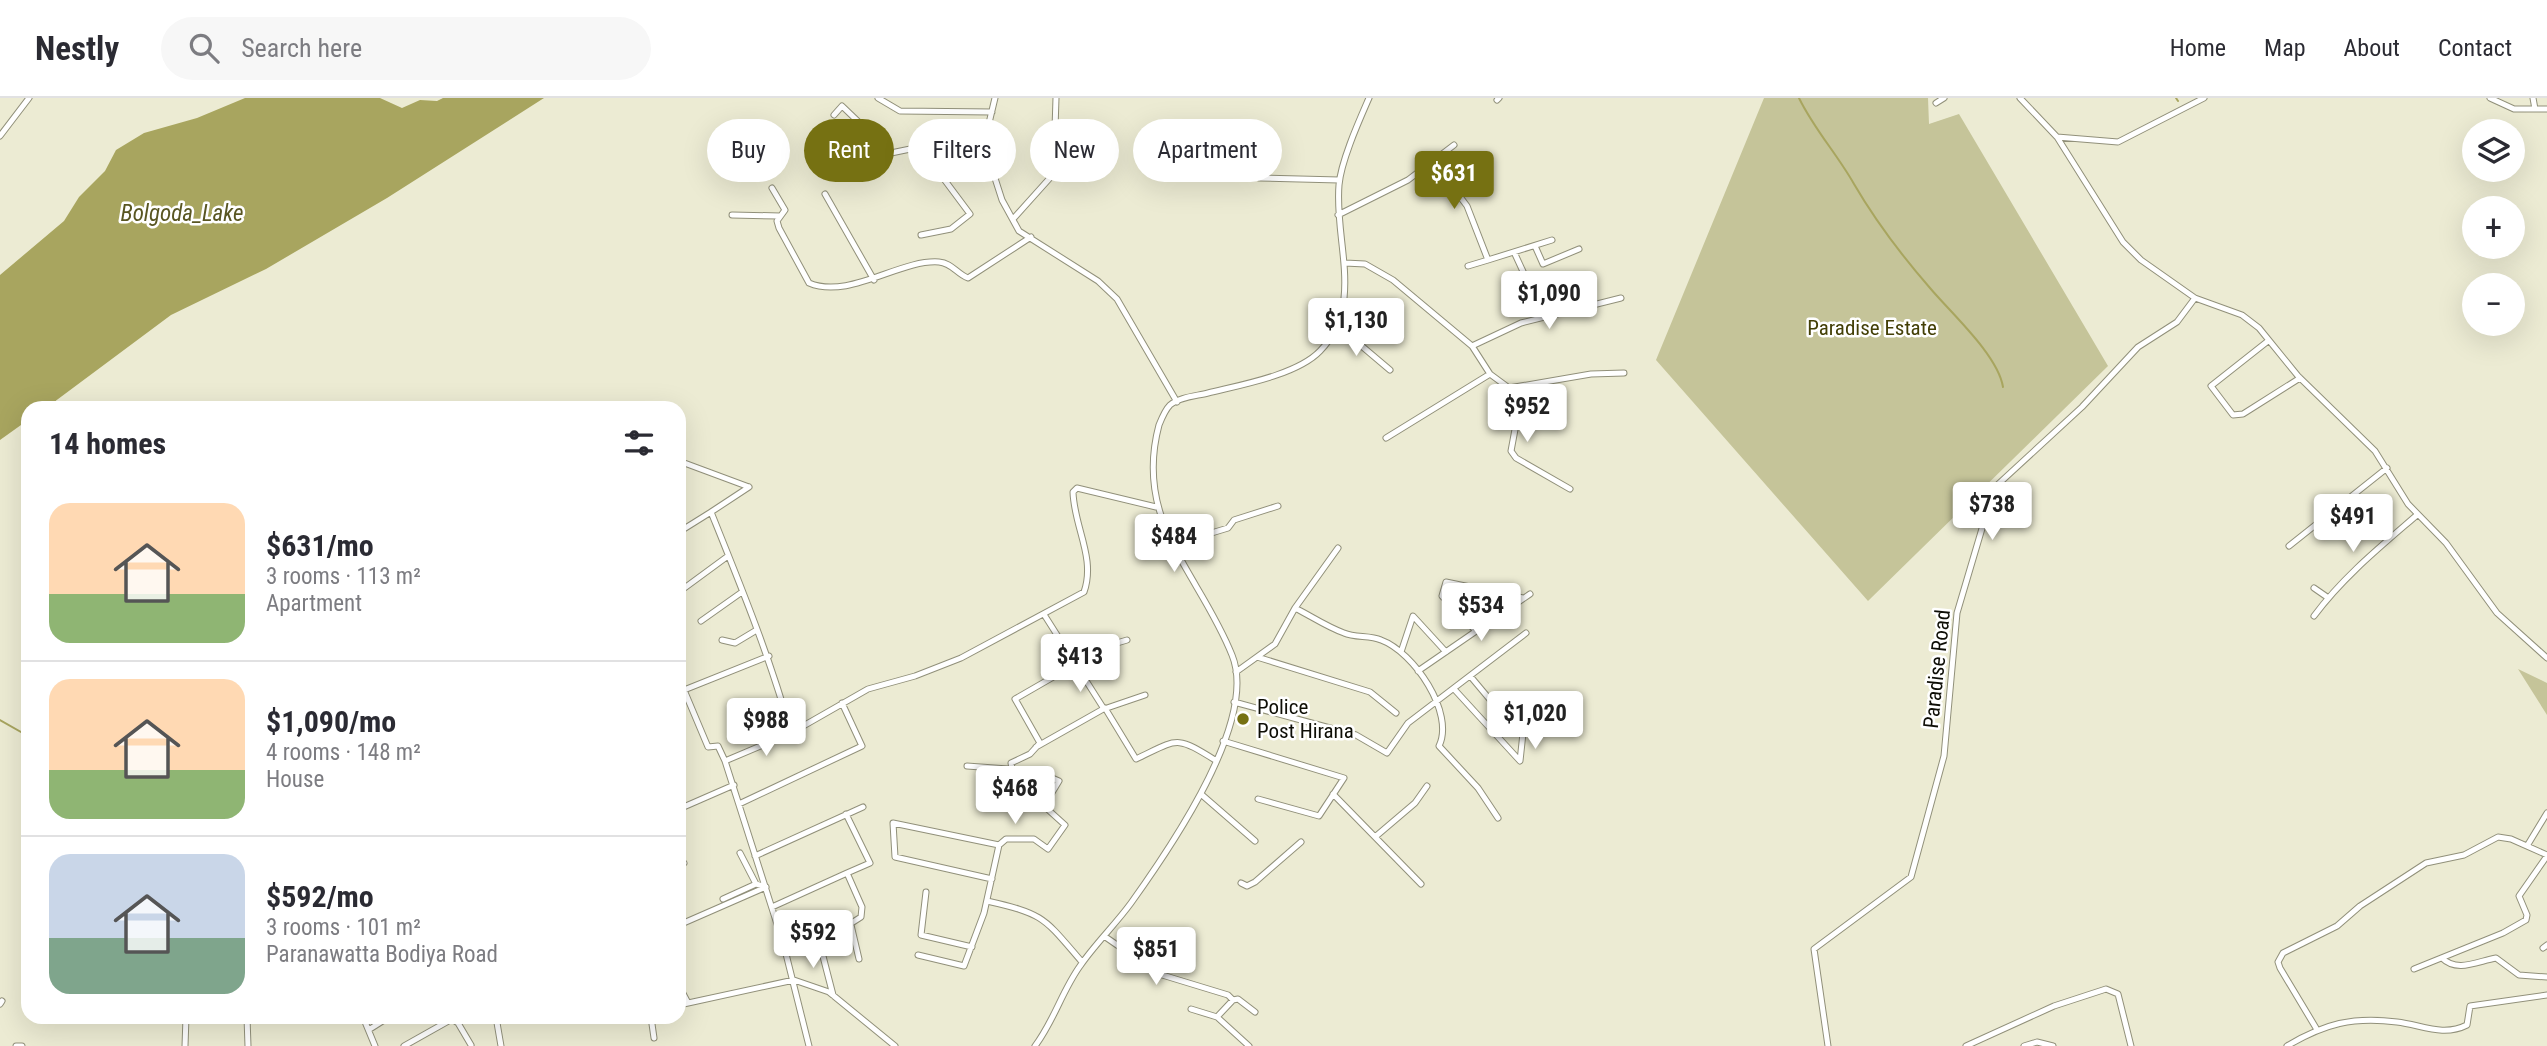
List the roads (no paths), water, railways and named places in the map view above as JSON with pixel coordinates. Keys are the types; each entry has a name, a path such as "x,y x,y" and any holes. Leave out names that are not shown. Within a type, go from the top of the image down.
{"street":[{"path":"0,136 29,98"},
{"path":"878,98 900,111 992,112"},
{"path":"990,119 995,98"},
{"path":"1013,219 1049,179 1054,160 1056,98"},
{"path":"1041,1046 1064,989 1130,906 1202,795 1223,741 1238,683 1233,656 1172,545 1156,507 1154,470 1159,425 1169,406 1177,402 1295,367 1320,352 1338,326 1346,286 1338,215 1339,180 1369,98"},
{"path":"1936,103 1944,98"},
{"path":"2020,98 2057,137 2123,242 2141,260 2195,298 2242,315 2269,341 2300,378 2349,423 2387,468 2417,515 2446,543 2497,613 2547,658"},
{"path":"2057,137 2118,142 2204,98"},
{"path":"2490,98 2514,109 2547,109"},
{"path":"2533,98 2535,109"},
{"path":"834,115 842,107 891,153 908,150"},
{"path":"1338,215 1408,180 1454,145"},
{"path":"1434,162 1467,205 1488,260"},
{"path":"1282,179 1339,180"},
{"path":"921,235 951,229 970,214 946,182"},
{"path":"996,182 1002,201 1020,231 1098,281 1117,299 1164,375 1177,402"},
{"path":"772,187 785,210 777,221 779,228 809,283 818,287 874,280 903,268 939,262 951,265 968,278 1031,237"},
{"path":"825,194 874,280"},
{"path":"732,215 780,216"},
{"path":"1468,266 1552,240"},
{"path":"1535,246 1543,264 1579,249"},
{"path":"1514,252 1526,278"},
{"path":"1345,263 1365,264 1393,280 1472,346 1490,374 1509,388 1519,408 1511,451 1516,458 1570,489"},
{"path":"1472,346 1521,323 1621,298"},
{"name":"Paradise Road","path":"1828,1046 1814,949 1911,877 1944,756 1957,613 1994,488 2082,407 2138,347 2177,322 2195,298"},
{"path":"1338,326 1391,370"},
{"path":"2269,341 2211,386 2233,415 2244,414 2300,378"},
{"path":"1509,388 1591,374 1624,373"},
{"path":"1386,438 1490,374"},
{"path":"686,464 749,487 686,528"},
{"path":"2289,546 2387,468"},
{"path":"725,761 790,733 868,689 915,676 961,658 1045,616 1084,592 1089,579 1088,557 1074,513 1073,492 1077,488 1156,507"},
{"path":"1172,545 1228,528 1234,520 1278,506"},
{"path":"711,512 755,631 769,656 790,733"},
{"path":"2314,616 2327,597 2417,515"},
{"path":"1236,672 1275,644 1295,608 1338,548"},
{"path":"686,587 728,556"},
{"path":"1476,631 1442,596 1446,582 1523,598"},
{"path":"2314,588 2327,597"},
{"path":"701,621 742,592"},
{"path":"1418,671 1530,594"},
{"path":"1295,608 1345,634 1382,640 1401,652 1437,699 1444,736 1439,746 1478,788 1498,818"},
{"path":"1045,616 1136,759 1176,740 1186,742 1215,760"},
{"path":"1401,652 1413,616 1446,652"},
{"path":"722,640 734,643 755,631"},
{"path":"1234,702 1356,735 1387,753 1408,723 1526,633"},
{"path":"1037,747 1040,743 1015,699 1107,646 1128,640"},
{"path":"686,689 769,656"},
{"path":"1257,657 1370,692 1396,713"},
{"path":"1454,688 1520,761 1527,696 1502,714 1471,677"},
{"path":"1012,768 1011,763 1105,708 1145,695"},
{"path":"686,701 708,747 711,749 718,746 734,785 794,980 809,1046"},
{"path":"739,804 859,749 862,746 842,703"},
{"path":"1223,741 1344,778 1319,816 1258,799"},
{"path":"918,956 964,966 987,901 999,845 1006,839 1034,839 1048,849 1065,825 1044,806 1059,780 1036,771 967,766"},
{"path":"686,806 734,785"},
{"path":"1375,837 1415,803 1427,786"},
{"path":"1333,794 1421,884"},
{"path":"1202,795 1255,841"},
{"path":"755,856 863,807"},
{"path":"2526,846 2547,813"},
{"path":"772,907 870,863 846,814"},
{"path":"992,879 895,857 893,823 999,845"},
{"path":"2316,1028 2280,968 2278,962 2283,953 2337,926 2360,906 2426,863 2464,855 2498,837 2547,855 2519,896 2527,915 2526,920 2503,933 2414,969"},
{"path":"1241,883 1247,886 1255,882 1301,842"},
{"path":"740,853 756,884"},
{"path":"784,946 851,925 861,917 862,907 847,873"},
{"path":"723,899 756,884 766,887"},
{"path":"686,922 766,887"},
{"path":"926,892 921,935 972,947"},
{"path":"987,901 1025,909 1045,918 1083,962"},
{"path":"851,925 859,959"},
{"path":"1104,936 1158,974 1228,995 1233,1000"},
{"path":"818,937 834,995"},
{"path":"2442,958 2450,966 2459,967 2496,958 2519,975 2547,977"},
{"path":"686,999 688,1003 794,980 834,995 895,1046"},
{"path":"1966,1046 2054,1006 2106,989 2118,994 2131,1046"},
{"path":"2287,1046 2316,1028 2339,1022 2376,1021 2440,1031 2456,1030 2467,1025 2470,1006 2547,995"},
{"path":"1217,1017 1233,1000 1238,999 1255,1012"},
{"path":"1191,1009 1217,1017 1249,1046"},
{"path":"185,1046 186,1024"},
{"path":"247,1024 248,1046"},
{"path":"367,1024 375,1046"},
{"path":"370,1029 378,1024"},
{"path":"404,1046 443,1024"},
{"path":"459,1024 471,1045"},
{"path":"497,1024 501,1046"},
{"path":"652,1024 654,1038"},
{"path":"1035,1046 1045,1032"},
{"path":"2024,1046 2037,1042 2053,1046"}],"water":[{"name":"Bolgoda_Lake","path":"245,98 380,98 402,108 420,100 437,101 443,98 544,98 387,198 266,269 171,315 55,401 21,401 21,425 0,440 0,275 64,221 79,197 105,171 116,150 144,133 197,118"}],"waterway":[{"path":"1799,98 1880,225 1983,348 2003,387"},
{"path":"0,720 21,732"}],"place":[{"name":"Police Post Hirana","path":"1243,719"}],"park label":[{"name":"Paradise Estate","path":"1872,328"}]}
